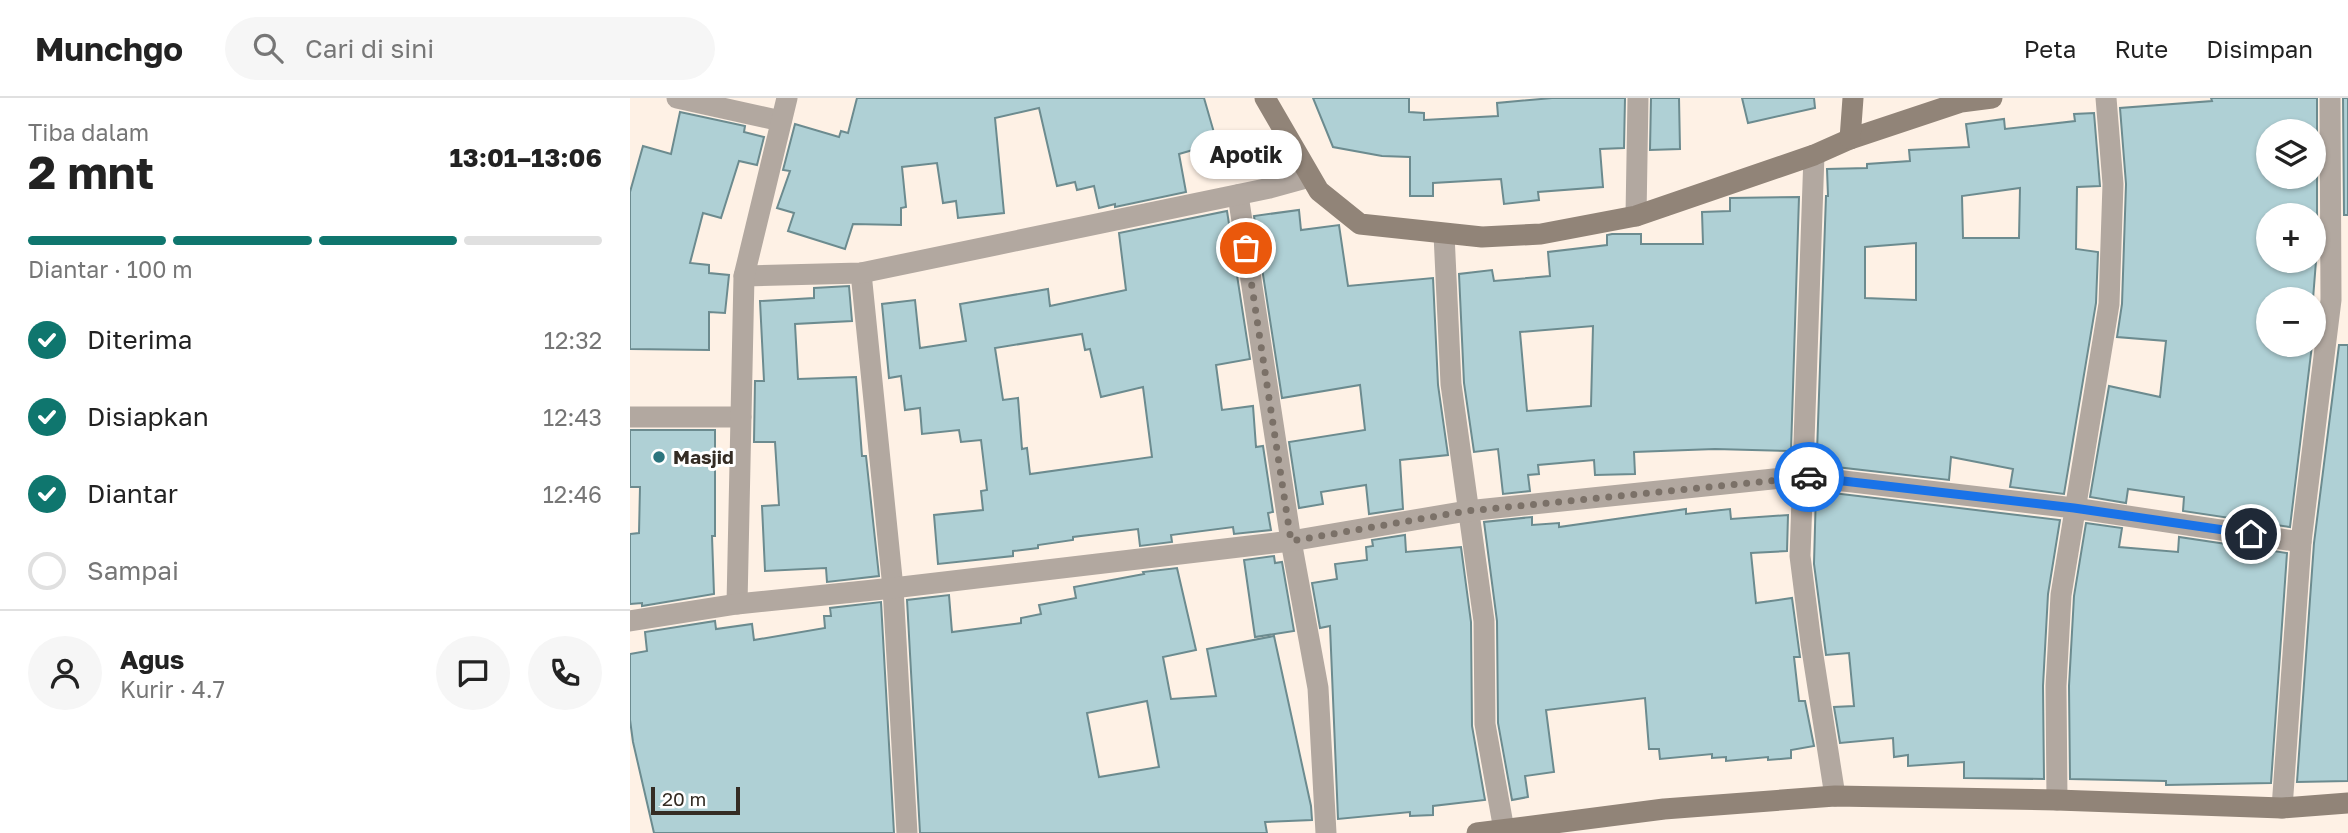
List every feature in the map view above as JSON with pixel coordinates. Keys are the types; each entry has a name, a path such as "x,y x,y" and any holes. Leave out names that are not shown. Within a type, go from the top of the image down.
{"street":[{"path":"677,98 781,121"},
{"path":"737,604 744,276 787,98"},
{"path":"1265,98 1319,191 1360,224 1482,237 1541,234 1636,216 1961,102 1992,98"},
{"path":"1636,216 1638,98"},
{"path":"1850,139 1853,98"},
{"path":"2057,800 2056,686 2061,595 2109,304 2113,184 2106,98"},
{"path":"2281,808 2301,542 2340,299 2330,98"},
{"path":"1814,155 1800,556 1835,796"},
{"path":"744,276 861,273 1238,195 1310,177"},
{"path":"1238,195 1291,541 1318,688 1326,833"},
{"path":"1444,234 1451,384 1484,621 1485,724 1504,830"},
{"path":"861,273 893,588 907,833"},
{"path":"630,417 741,417"},
{"path":"630,621 737,604 1291,541 1467,511 1801,477 2074,508 2301,542"},
{"path":"1477,833 1664,809 1835,796 2281,808 2348,803"}],"building":[{"path":"857,98 1204,98 1217,143 1179,154 1186,192 1099,208 1094,186 1077,190 1075,182 1057,186 1039,108 995,118 1004,213 958,218 956,201 943,203 937,163 902,167 906,207 901,208 901,225 853,224 845,249 788,231 794,213 777,208 790,171 783,170 795,124 839,137 841,131 848,133"},
{"path":"1313,98 1409,98 1409,112 1424,113 1424,120 1498,116 1497,103 1552,98 1625,98 1624,148 1600,149 1603,187 1538,192 1539,200 1504,204 1501,179 1433,183 1433,196 1410,196 1410,157 1382,156 1333,147"},
{"path":"1651,98 1679,98 1680,149 1650,150"},
{"path":"1742,98 1814,98 1815,108 1748,123"},
{"path":"2211,98 2317,98 2317,119 2256,119 2256,189 2317,189 2317,203 2256,203 2256,273 2315,273 2314,287 2256,287 2256,357 2311,357 2290,527 2183,511 2184,497 2128,489 2126,503 2090,497 2109,386 2160,397 2166,341 2117,337 2122,304 2126,184 2120,108 2212,101"},
{"path":"2343,98 2348,98 2348,215 2344,215"},
{"path":"680,112 745,126 744,132 764,137 757,165 739,161 721,218 703,213 690,263 709,265 709,273 729,275 725,313 709,312 709,350 630,349 630,192 643,146 671,154"},
{"path":"2094,113 2100,186 2077,187 2076,249 2098,252 2096,303 2064,494 2010,487 2013,469 1951,457 1949,480 1819,465 1820,452 1817,452 1827,169 1867,168 1867,164 1910,161 1909,150 1969,147 1966,124 2004,119 2005,129 2075,121 2074,114","holes":["2020,188 2019,238 1963,238 1962,196","1916,243 1916,300 1865,298 1865,247"]},
{"path":"1799,197 1791,451 1715,449 1634,452 1635,474 1595,475 1594,460 1538,465 1539,474 1528,475 1530,491 1503,494 1498,449 1474,452 1464,383 1459,274 1492,270 1494,281 1550,276 1548,252 1607,245 1607,235 1612,234 1641,234 1641,244 1703,244 1702,212 1730,211 1730,198","holes":["1593,326 1591,406 1527,411 1520,332"]},
{"path":"1299,210 1301,230 1339,225 1348,286 1433,278 1438,385 1448,455 1400,460 1403,509 1369,514 1366,485 1321,492 1323,504 1299,508 1289,442 1365,430 1360,385 1282,398 1254,216"},
{"path":"1227,211 1250,359 1216,365 1222,410 1253,406 1256,447 1263,446 1273,512 1268,513 1271,530 1234,534 1233,527 1171,535 1172,542 1140,546 1138,529 1073,537 1073,540 1013,551 1013,556 938,564 934,515 983,510 981,491 987,490 981,440 961,442 959,430 922,434 920,408 905,410 901,376 889,378 882,304 915,300 920,348 966,341 960,304 1048,289 1050,306 1126,290 1119,233","holes":["1082,334 1085,350 1090,349 1101,397 1143,387 1152,457 1030,474 1027,448 1022,449 1018,398 1003,400 995,348"]},
{"path":"849,286 852,321 795,324 798,379 856,377 862,456 866,456 879,576 827,582 826,568 765,571 762,506 779,505 775,442 754,442 755,381 764,381 760,301 814,298 814,288"},
{"path":"2339,345 2348,345 2348,781 2297,782 2314,543"},
{"path":"630,430 715,430 715,536 712,536 714,594 642,606 642,603 630,604 630,534 639,533 640,487 630,487"},
{"path":"1816,491 2060,520 2048,594 2043,686 2044,779 1964,778 1964,762 1908,766 1908,755 1894,757 1893,738 1840,743 1834,707 1854,706 1849,653 1826,655 1814,564"},
{"path":"1686,509 1686,514 1730,509 1731,519 1788,515 1787,551 1751,553 1756,603 1792,598 1800,657 1794,657 1799,701 1805,701 1814,746 1791,750 1791,758 1768,760 1768,757 1726,761 1726,757 1712,758 1712,754 1660,759 1659,749 1649,749 1645,698 1546,710 1554,772 1525,776 1528,797 1512,800 1498,723 1497,621 1484,522 1532,517 1532,525 1559,523 1559,527"},
{"path":"2086,523 2122,528 2119,547 2178,552 2179,537 2287,553 2271,783 2166,785 2166,781 2070,779 2069,686 2074,596"},
{"path":"1405,535 1406,552 1461,547 1471,622 1472,726 1485,800 1433,806 1433,815 1410,816 1410,812 1338,819 1330,626 1320,628 1312,583 1337,579 1335,564 1367,560 1366,547 1373,546 1372,540"},
{"path":"1274,556 1275,563 1282,562 1294,631 1255,637 1244,560"},
{"path":"1177,568 1196,650 1163,657 1171,699 1216,696 1207,649 1274,636 1312,820 1265,822 1267,833 920,833 907,600 949,595 952,632 1021,623 1021,618 1041,614 1039,605 1076,598 1074,587 1144,574 1143,572","holes":["1147,701 1159,767 1099,777 1087,713"]},
{"path":"881,602 894,833 654,833 630,720 630,654 647,651 645,632 715,621 716,629 752,624 754,640 825,628 824,616 831,616 830,608"}],"way so far":[{"path":"1246,248 1291,541 1467,511 1809,477"}],"place":[{"name":"Apotik","path":"1246,248"},
{"name":"Masjid","path":"659,457"}],"route":[{"path":"1809,477 2074,508 2251,534"}]}
